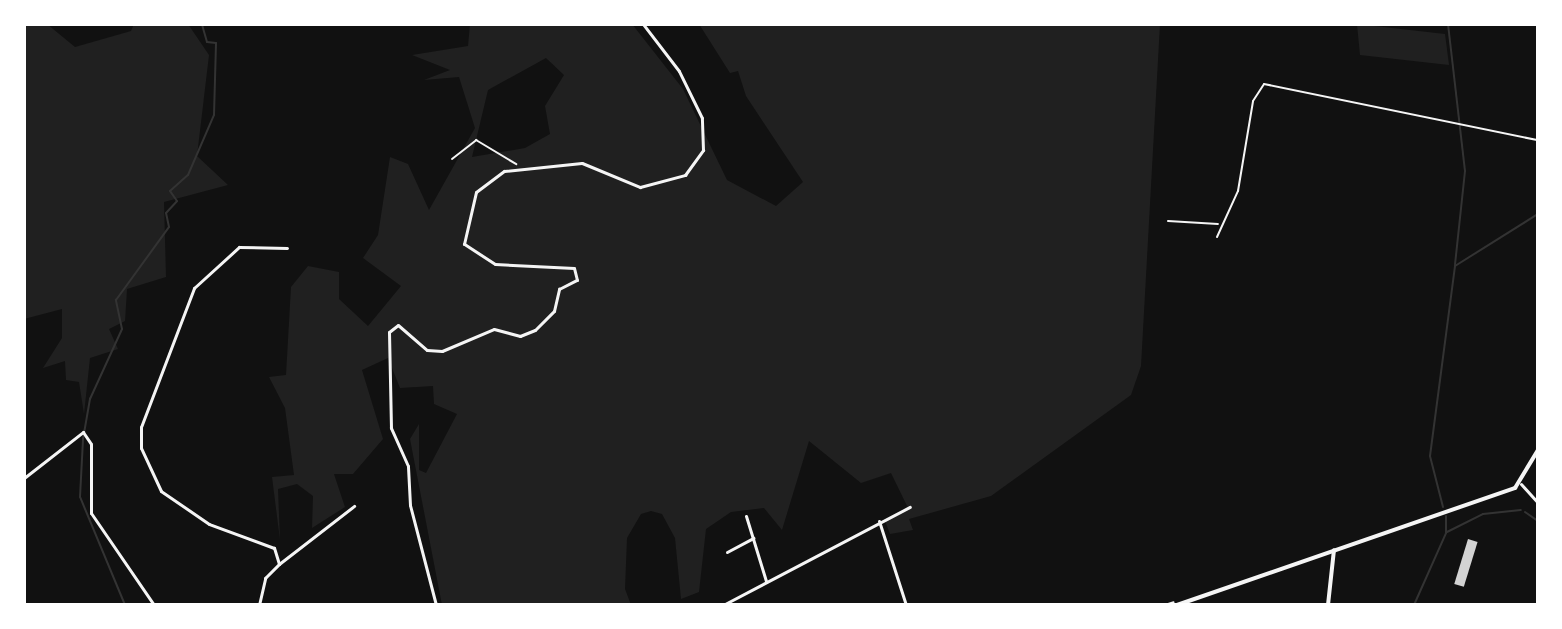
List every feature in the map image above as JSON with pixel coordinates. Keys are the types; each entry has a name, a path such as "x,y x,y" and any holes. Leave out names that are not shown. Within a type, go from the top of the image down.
{"street":[{"path":"436,605 410,505 407,459 391,428 389,332 398,325 427,350 451,349 494,329 520,336 554,311 559,289 577,280 574,268 495,264 464,244 476,192 517,165 597,165 640,187 685,175 703,150 702,118 679,71 643,24"},
{"path":"279,564 274,548 209,524 161,491 141,448 141,427 194,288 239,247 287,248"},
{"path":"24,478 83,432 87,436 91,513 154,605"},
{"path":"1177,605 1521,484 1538,450"},
{"path":"1521,484 1538,503"},
{"path":"259,605 265,578 354,506"},
{"path":"723,605 910,507"},
{"path":"746,516 766,581"},
{"path":"879,521 905,605"},
{"path":"727,552 753,538"},
{"path":"1328,605 1334,550"}],"lane":[{"path":"1217,237 1220,224 1238,191 1253,101 1264,84 1538,140"}],"path":[{"path":"452,159 476,140 511,155 517,165"},
{"path":"1168,221 1220,224"}],"shaded area":[{"path":"24,24 47,24 75,47 131,31 134,24 188,24 209,55 197,156 228,185 164,202 166,277 127,289 125,321 109,329 118,349 90,358 84,414 79,382 66,380 65,361 43,368 62,338 62,309 24,319"},
{"path":"470,24 632,24 683,89 727,180 776,206 803,182 746,96 738,71 730,73 699,24 1160,24 1141,366 1131,395 991,496 909,519 913,530 890,534 885,521 909,510 891,473 861,483 809,441 782,530 764,508 731,512 706,529 699,592 681,599 675,538 662,514 651,511 641,514 627,538 625,589 631,605 442,605 410,439 419,424 419,470 426,473 457,414 434,404 433,386 400,388 388,358 362,370 383,439 353,474 334,474 345,507 312,528 313,496 297,484 278,489 280,540 272,477 294,475 285,408 269,377 286,375 291,287 308,266 339,272 339,299 368,326 401,286 363,258 378,235 390,157 408,164 429,210 475,128 459,77 424,80 450,70 412,55 468,46","holes":["546,58 564,75 545,106 550,134 525,148 472,157 488,90"]},
{"path":"1357,24 1445,34 1449,65 1360,55"}],"building":[{"path":"1468,539 1478,542 1464,587 1454,584"}],"waterway":[{"path":"125,605 80,497 83,439 90,399 122,329 116,300 169,227 166,213 177,201 170,191 188,175 214,115 216,43 207,42 202,24"},
{"path":"1448,24 1465,171 1455,265"},
{"path":"1443,507 1430,456 1455,266 1538,214"},
{"path":"1447,532 1483,514 1521,510"},
{"path":"1525,512 1538,521"},
{"path":"1414,605 1446,533 1446,516"}]}
